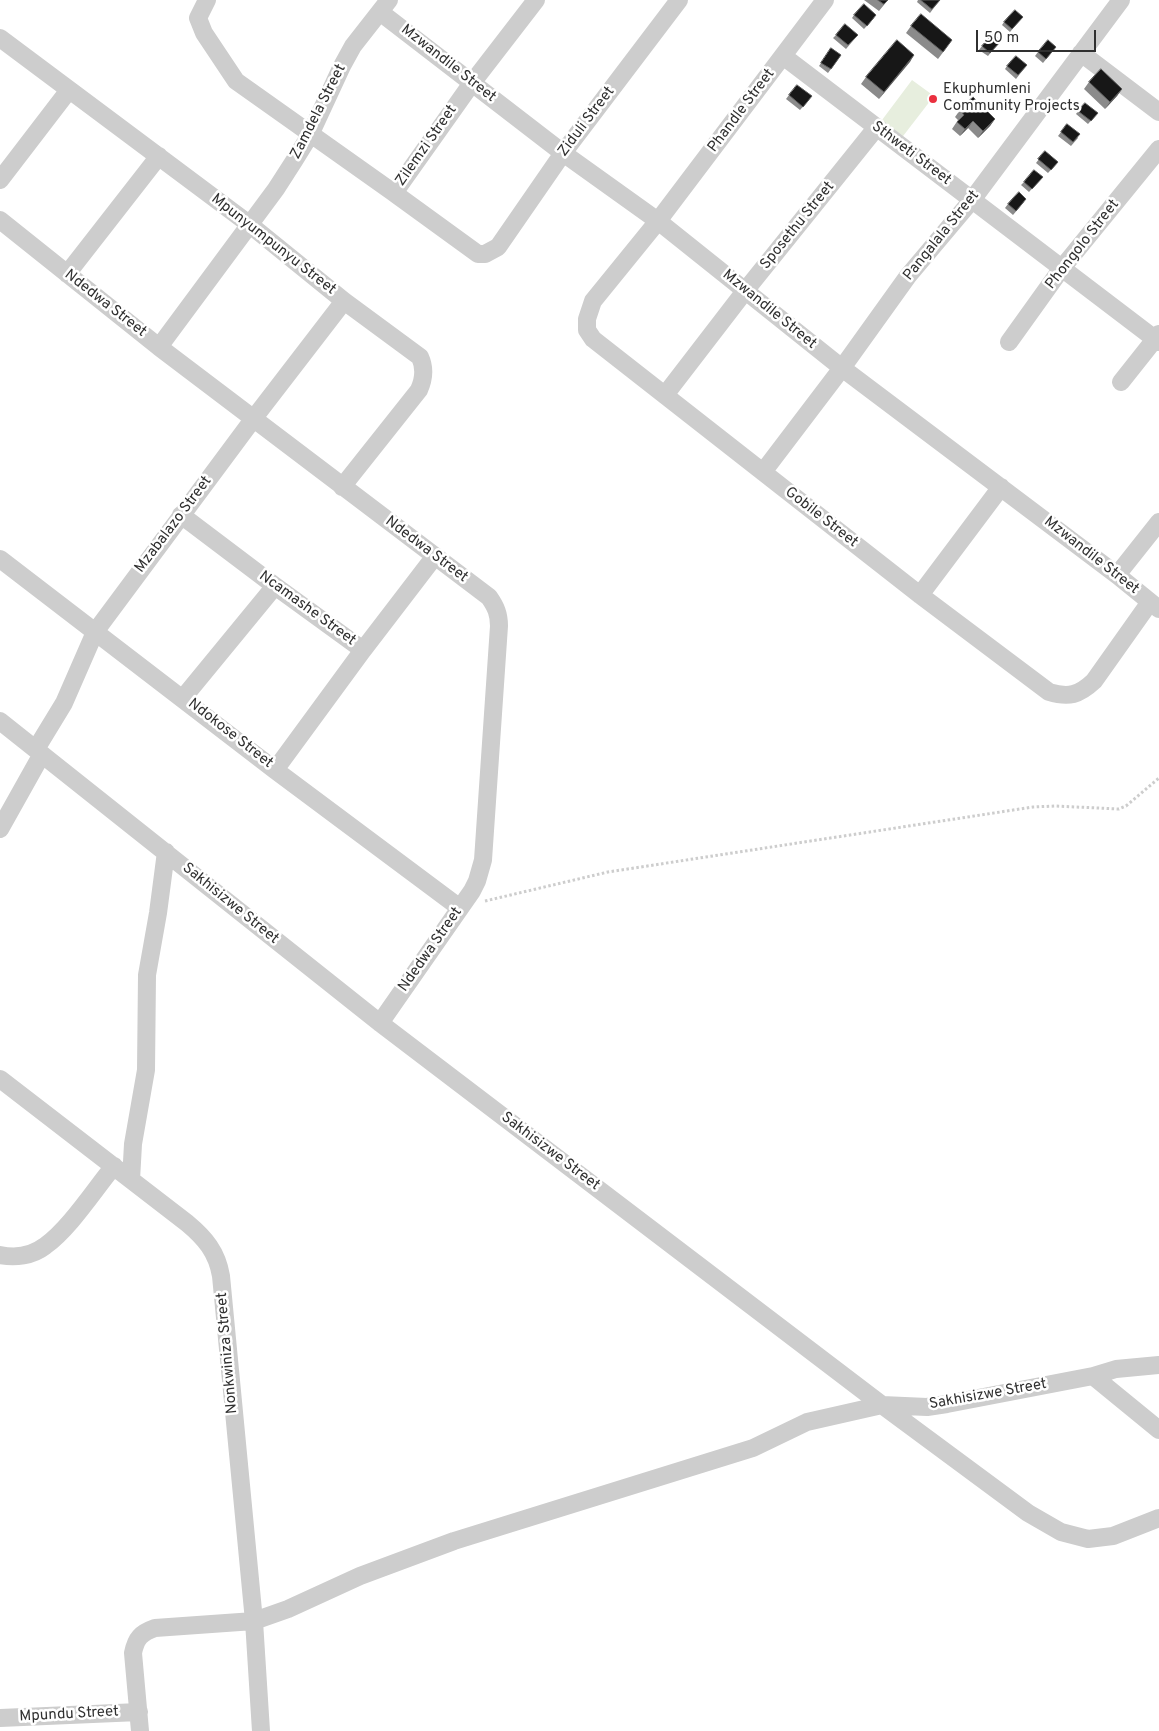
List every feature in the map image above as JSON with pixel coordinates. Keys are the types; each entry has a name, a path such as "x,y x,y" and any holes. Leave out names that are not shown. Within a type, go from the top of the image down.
{"street":[{"path":"207,0 198,18 204,33 236,80 394,193"},
{"name":"Zilemzi Street","path":"498,247 485,254 478,254 394,193 472,83 536,0"},
{"name":"Ziduli Street","path":"498,247 564,153 679,0"},
{"name":"Phandle Street","path":"658,222 825,0"},
{"name":"Pangalala Street","path":"763,472 842,368 908,276 972,200 1121,0"},
{"name":"Zamdela Street","path":"159,347 276,189 310,134 353,46 384,6"},
{"name":"Mzwandile Street","path":"384,6 472,83 658,222 842,368 1117,575 1155,606"},
{"name":"Mpunyumpunyu Street","path":"0,38 249,224 344,301 420,357 423,379 419,390 342,487"},
{"path":"1081,53 1159,112"},
{"name":"Sthweti Street","path":"783,56 1062,268 1158,338"},
{"path":"0,180 69,90"},
{"name":"Sposethu Street","path":"665,395 745,291 876,128"},
{"name":"Phongolo Street","path":"1009,342 1062,268 1159,149"},
{"path":"67,274 159,156"},
{"name":"Ndedwa Street","path":"0,220 159,347 489,597 499,614 483,860 477,881 380,1023"},
{"name":"Gobile Street","path":"658,222 593,301 587,319 587,330 593,339 920,595 1049,692 1062,696 1075,694 1085,689 1155,606"},
{"name":"Mzabalazo Street","path":"0,829 64,702 95,632 181,515 344,301"},
{"path":"1121,382 1158,338"},
{"path":"920,595 1001,487"},
{"name":"Ncamashe Street","path":"181,515 274,586 363,650 436,556"},
{"path":"1117,575 1159,522"},
{"name":"Ndokose Street","path":"0,558 275,770 460,908"},
{"path":"183,698 274,586"},
{"path":"275,770 363,650"},
{"name":"Sakhisizwe Street","path":"0,721 380,1023 882,1405 926,1407 947,1404 1093,1376 1116,1369 1159,1365"},
{"path":"132,1180 133,1144 147,1062 147,975 166,852"},
{"name":"Nonkwiniza Street","path":"0,1079 200,1234 213,1251 219,1266 254,1621 261,1731"},
{"path":"0,1255 17,1257 36,1252 44,1247 70,1221 114,1166"},
{"path":"1093,1376 1159,1430"},
{"path":"140,1731 134,1652 136,1641 143,1633 155,1628 254,1621 288,1609 360,1576 454,1541 752,1448 807,1422 882,1405 1028,1513 1061,1532 1088,1539 1113,1536 1159,1518"},
{"name":"Mpundu Street","path":"0,1718 26,1724 139,1712"}],"path":[{"path":"460,908 608,872 1033,807 1055,806 1119,809 1126,806 1159,778"}],"green space":[{"path":"912,80 934,96 900,140 879,124"}],"building":[{"path":"878,0 888,0 884,4"},
{"path":"921,0 940,0 932,9"},
{"path":"864,4 876,15 867,26 854,15"},
{"path":"1015,10 1023,17 1012,29 1004,22"},
{"path":"921,14 952,40 943,52 911,26"},
{"path":"845,24 858,35 848,45 836,35"},
{"path":"993,34 1001,41 990,53 982,46"},
{"path":"897,40 914,55 884,92 866,77"},
{"path":"1048,40 1056,47 1046,59 1038,52"},
{"path":"831,48 841,55 831,69 821,63"},
{"path":"1016,56 1027,65 1018,75 1007,66"},
{"path":"1101,69 1122,89 1110,102 1089,82"},
{"path":"797,85 812,96 803,107 789,95"},
{"path":"973,97 995,119 983,131 973,121 965,129 957,122 964,115 960,110"},
{"path":"1085,103 1098,113 1091,121 1078,111"},
{"path":"1067,124 1080,134 1073,142 1061,132"},
{"path":"1045,151 1058,162 1051,170 1038,159"},
{"path":"1034,170 1043,177 1032,189 1024,182"},
{"path":"1019,192 1026,199 1016,211 1008,204"}],"place":[{"name":"Ekuphumleni Community Projects","path":"933,99"}]}
